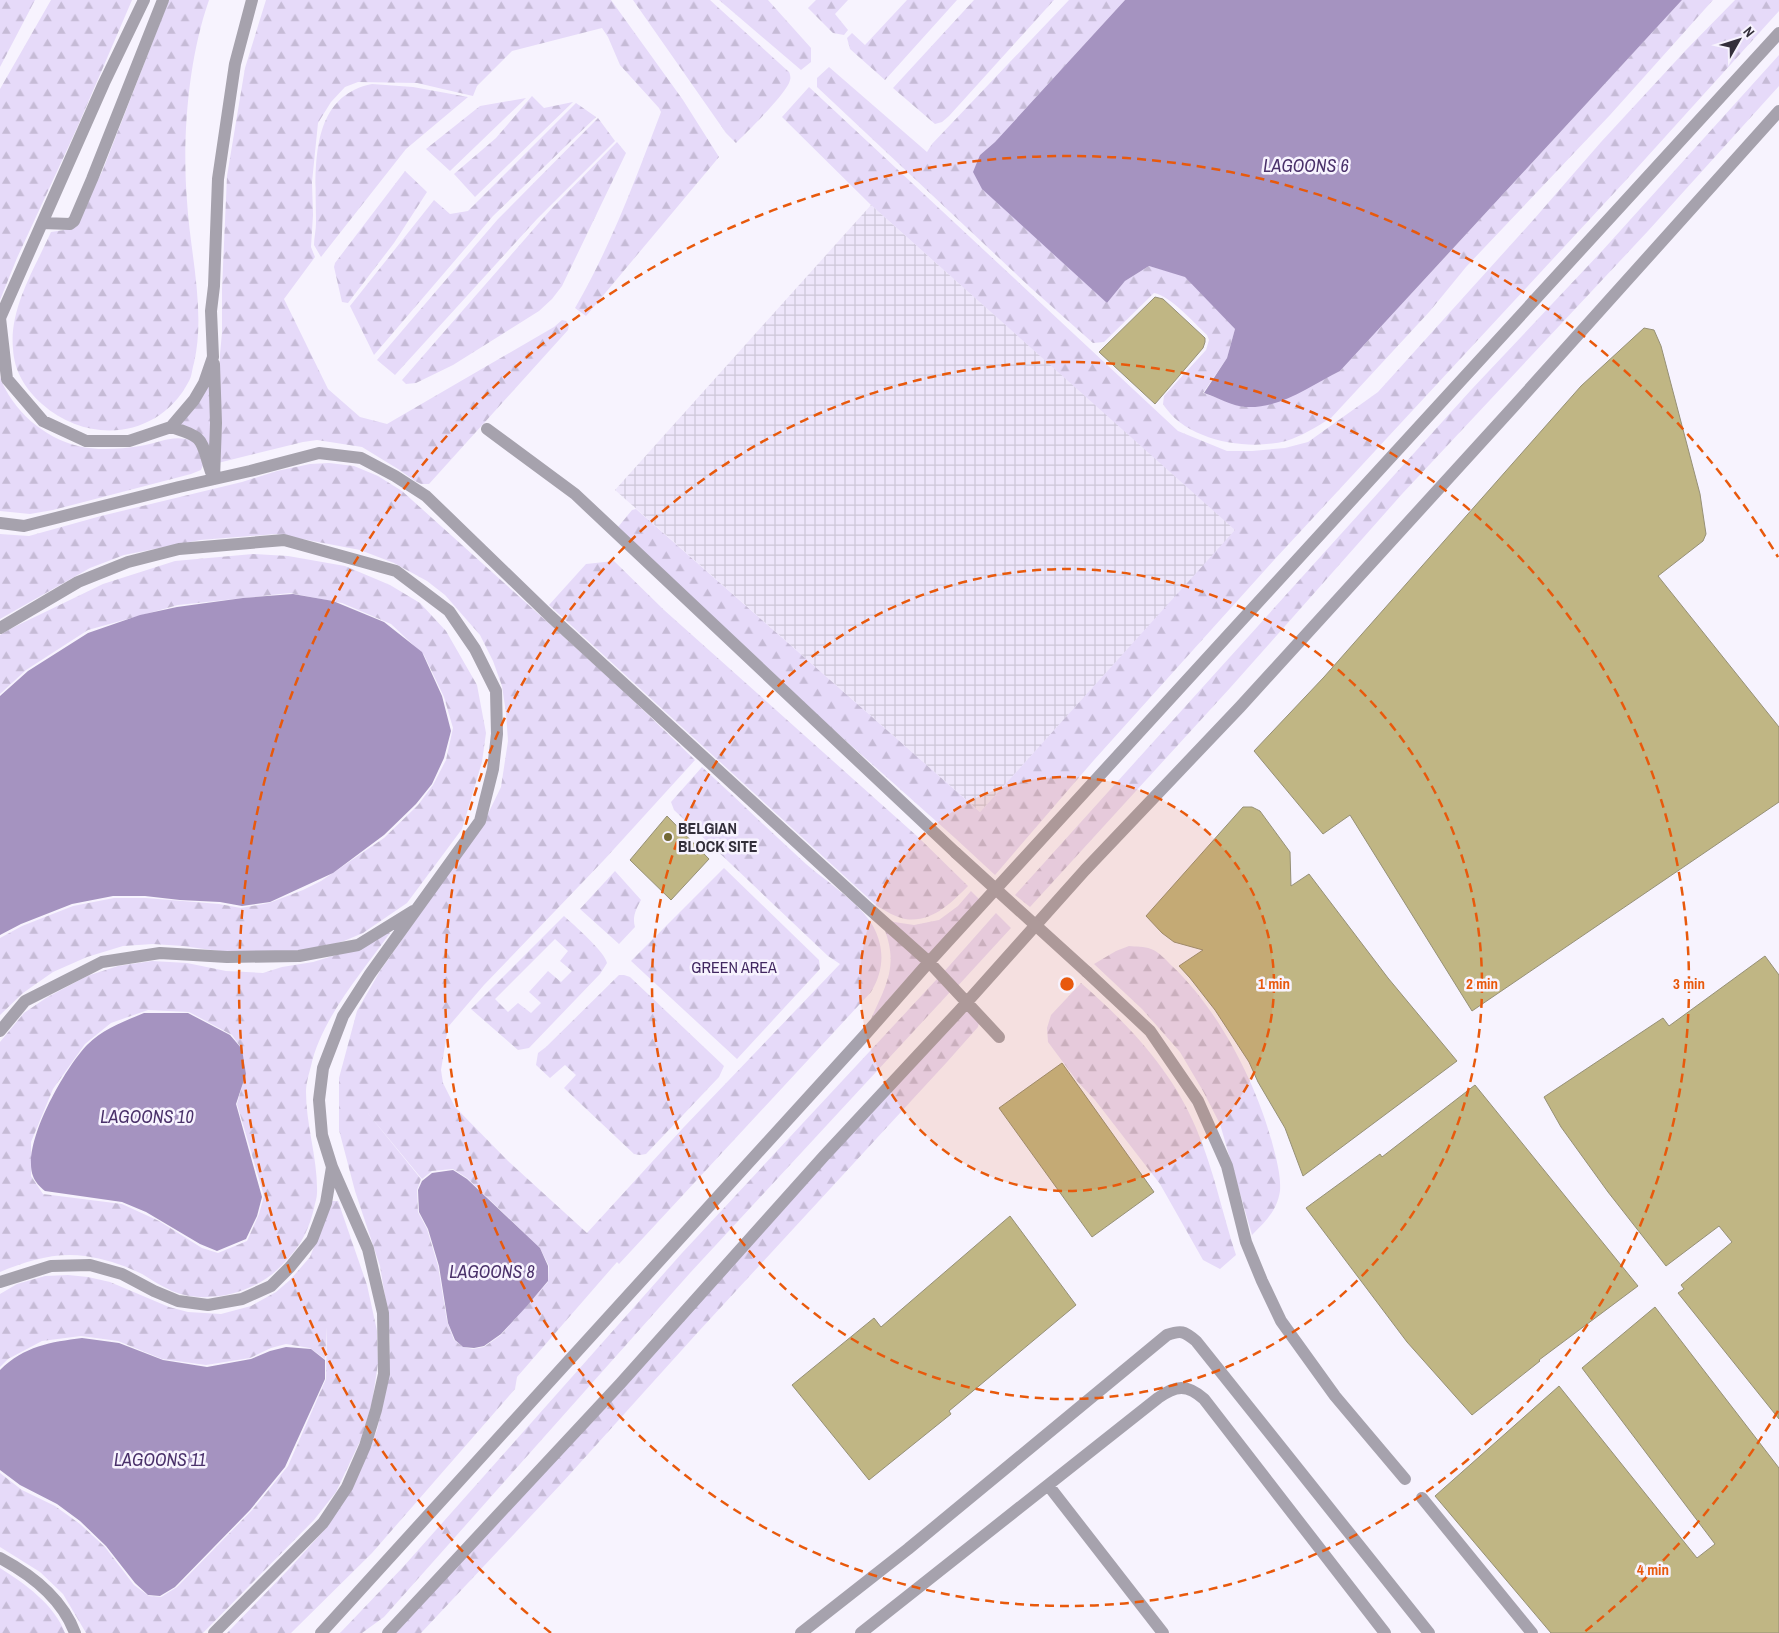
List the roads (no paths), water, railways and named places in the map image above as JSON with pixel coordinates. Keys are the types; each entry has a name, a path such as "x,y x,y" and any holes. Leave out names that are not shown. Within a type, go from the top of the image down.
{"street":[{"path":"144,0 104,83 0,318 7,379 43,421 86,441 129,441 171,427 194,400 204,383 213,357"},
{"path":"42,224 70,224 74,221 163,0"},
{"path":"214,479 216,423 211,311 214,286 218,179 235,64 252,0"},
{"path":"321,1633 864,1036 929,962 1779,33"},
{"path":"388,1633 620,1384 811,1170 967,1003 1085,870 1240,707 1456,471 1779,111"},
{"path":"171,427 192,433 202,442 214,479"},
{"path":"488,429 575,494 956,853 1150,1031 1198,1101 1227,1166 1246,1242 1281,1321 1335,1396 1405,1479"},
{"path":"0,523 24,526 319,453 361,458 395,476 426,496 550,616 929,962 999,1037"},
{"path":"0,627 78,582 128,562 179,549 284,540 396,571 450,611 475,649 496,691 497,734 493,769 480,821 370,974 343,1016 323,1068 319,1100 322,1135 332,1167 368,1249 383,1313 384,1374 376,1410 365,1446 347,1487 323,1523 214,1633"},
{"path":"0,1031 25,1001 102,962 160,953 227,957 299,956 358,945 419,907"},
{"path":"0,1282 51,1266 90,1265 122,1274 178,1301 208,1305 242,1299 270,1286 290,1267 312,1240 326,1203 332,1167"},
{"path":"801,1633 908,1549 1167,1335 1179,1331 1188,1334 1196,1341 1429,1633"},
{"path":"861,1633 1169,1390 1189,1388 1204,1399 1385,1633"},
{"path":"1048,1485 1163,1633"},
{"path":"1422,1498 1532,1633"},
{"path":"0,1558 48,1591 61,1608 75,1633"}],"water":[{"name":"LAGOONS 6","path":"1125,0 1682,0 1340,371 1306,390 1283,400 1258,407 1245,407 1204,393 1227,358 1235,329 1185,277 1149,266 1125,281 1107,303 982,189 973,172 980,155 995,142"},
{"path":"293,594 333,601 384,622 422,652 442,696 451,731 444,758 432,784 416,804 384,835 333,873 270,902 242,906 220,902 145,896 113,896 72,904 21,924 0,935 0,696 28,671 88,633 140,615 177,607 243,598"},
{"name":"LAGOONS 10","path":"144,1013 188,1013 230,1035 242,1049 246,1074 236,1104 262,1197 257,1216 246,1239 217,1251 200,1244 146,1212 122,1202 45,1191 33,1176 31,1162 33,1145 39,1127 57,1088 78,1056 93,1039 114,1026"},
{"name":"LAGOONS 8","path":"453,1170 467,1179 540,1248 548,1266 548,1281 527,1306 501,1334 484,1346 474,1348 463,1347 455,1340 448,1323 439,1266 428,1229 419,1212 418,1190 422,1181 432,1173"},
{"name":"LAGOONS 11","path":"82,1338 119,1343 163,1360 207,1367 251,1359 286,1347 311,1349 325,1360 325,1379 285,1467 250,1510 175,1587 160,1596 148,1595 135,1583 106,1546 80,1521 57,1504 20,1485 0,1470 0,1370 19,1355 38,1346"}],"place":[{"name":"BELGIAN BLOCK SITE","path":"668,837"}],"park label":[{"name":"GREEN AREA","path":"734,967"}]}
